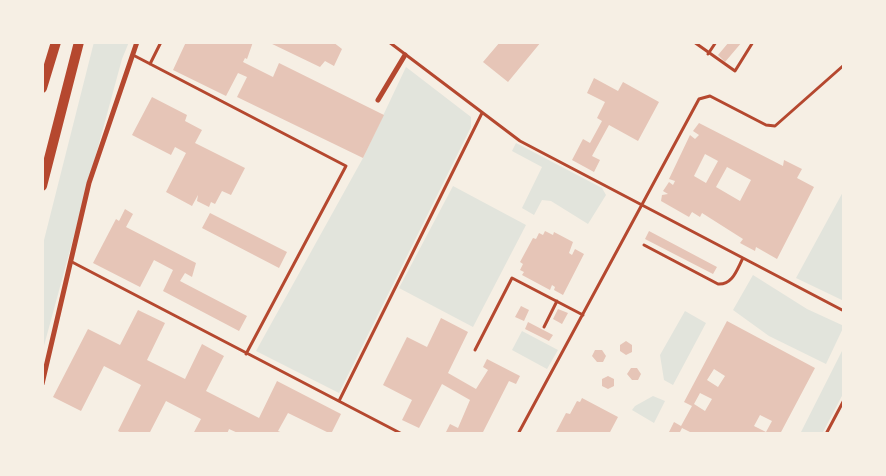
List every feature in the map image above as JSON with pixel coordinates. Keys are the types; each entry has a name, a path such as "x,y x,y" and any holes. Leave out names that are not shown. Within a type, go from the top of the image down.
{"highway":[{"path":"43,81 56,42"},
{"path":"42,186 79,42"}],"street":[{"path":"42,384 89,183 131,54 137,42"},
{"path":"378,99 405,55"}],"lane":[{"path":"150,64 161,42"},
{"path":"388,42 520,141 844,311"},
{"path":"694,42 735,71 753,42"},
{"path":"708,54 716,42"},
{"path":"131,54 346,166 246,354"},
{"path":"519,434 699,99 710,96 766,125 775,126 844,65"},
{"path":"339,401 482,113"},
{"path":"644,245 718,284 725,284 732,279 743,258"},
{"path":"72,262 402,434"},
{"path":"475,350 512,278 583,315"},
{"path":"544,327 557,301"},
{"path":"826,434 844,400"}],"shaded area":[{"path":"94,42 129,42 122,59 42,353 42,248"},
{"path":"406,67 471,117 471,127 339,393 256,351 363,158"},
{"path":"516,143 602,188 606,195 588,224 551,201 542,200 534,215 522,208 542,167 512,151"},
{"path":"453,186 526,225 473,327 399,288"},
{"path":"844,190 844,301 796,278"},
{"path":"753,275 807,309 844,326 826,364 769,336 733,310"},
{"path":"685,311 706,323 673,385 664,380 660,355"},
{"path":"522,331 558,350 547,369 512,350"},
{"path":"843,349 844,392 822,434 800,434"},
{"path":"653,396 665,401 654,423 632,410"}],"building":[{"path":"186,42 253,42 247,59 245,58 243,62 273,77 279,63 384,115 363,158 237,97 247,77 238,73 226,96 173,70"},
{"path":"268,42 333,42 342,49 334,66 325,61 320,67"},
{"path":"500,42 541,42 508,82 483,62"},
{"path":"729,42 742,42 725,62 718,55"},
{"path":"594,78 618,91 623,82 659,102 638,141 609,125 592,156 600,160 594,172 572,160 583,139 590,143 602,121 597,118 605,102 587,93"},
{"path":"152,97 187,115 185,121 202,130 195,143 245,168 231,195 222,191 215,204 211,202 209,207 197,201 198,195 192,206 166,192 186,153 175,147 171,155 132,135"},
{"path":"699,123 783,166 784,160 802,169 797,178 814,187 777,259 756,247 755,251 740,243 743,239 702,213 700,217 692,212 689,217 661,201 662,195 668,194 663,191 669,182 673,185 675,181 669,179 690,135 695,139 699,135 693,131","holes":["705,154 718,161 706,183 694,176","727,167 751,180 740,201 716,187"]},
{"path":"125,209 133,214 126,227 196,263 192,277 185,273 180,281 247,316 239,331 163,291 173,270 154,260 140,287 93,263 116,219 119,221"},
{"path":"210,213 287,252 279,268 202,228"},
{"path":"545,231 553,235 554,232 573,242 569,253 572,255 575,249 584,254 563,295 554,290 555,287 552,285 550,290 522,275 524,272 520,270 523,264 520,262 533,238 536,239 539,233 543,235"},
{"path":"649,231 717,267 713,274 645,239"},
{"path":"521,306 529,310 524,321 515,317"},
{"path":"558,309 568,313 562,324 553,319"},
{"path":"138,310 165,323 147,360 185,379 202,344 224,356 206,391 259,418 277,381 341,414 331,434 288,413 278,431 285,434 240,434 229,429 227,434 193,434 201,419 166,401 149,434 124,434 118,431 141,385 104,366 81,411 53,397 88,329 120,345"},
{"path":"441,318 468,332 448,373 476,389 488,370 483,367 487,359 520,376 516,384 509,381 482,434 446,432 450,424 458,428 470,400 442,384 419,428 402,420 412,400 383,385 407,337 427,347"},
{"path":"727,321 815,368 780,434 694,434 682,428 679,434 668,434 674,422 681,426 692,406 684,402","holes":["714,369 725,376 718,387 707,380","700,393 712,399 705,411 694,404","760,415 772,421 766,432 754,426"]},
{"path":"528,322 553,335 549,341 525,329"},
{"path":"626,341 632,345 632,352 626,355 620,351 620,345"},
{"path":"595,350 602,350 606,356 603,362 597,362 592,356"},
{"path":"631,368 637,368 641,374 638,380 632,380 627,374"},
{"path":"608,376 614,379 614,386 608,389 602,386 602,379"},
{"path":"582,398 618,417 609,434 555,434 566,413 570,414 577,401 580,402"}]}
